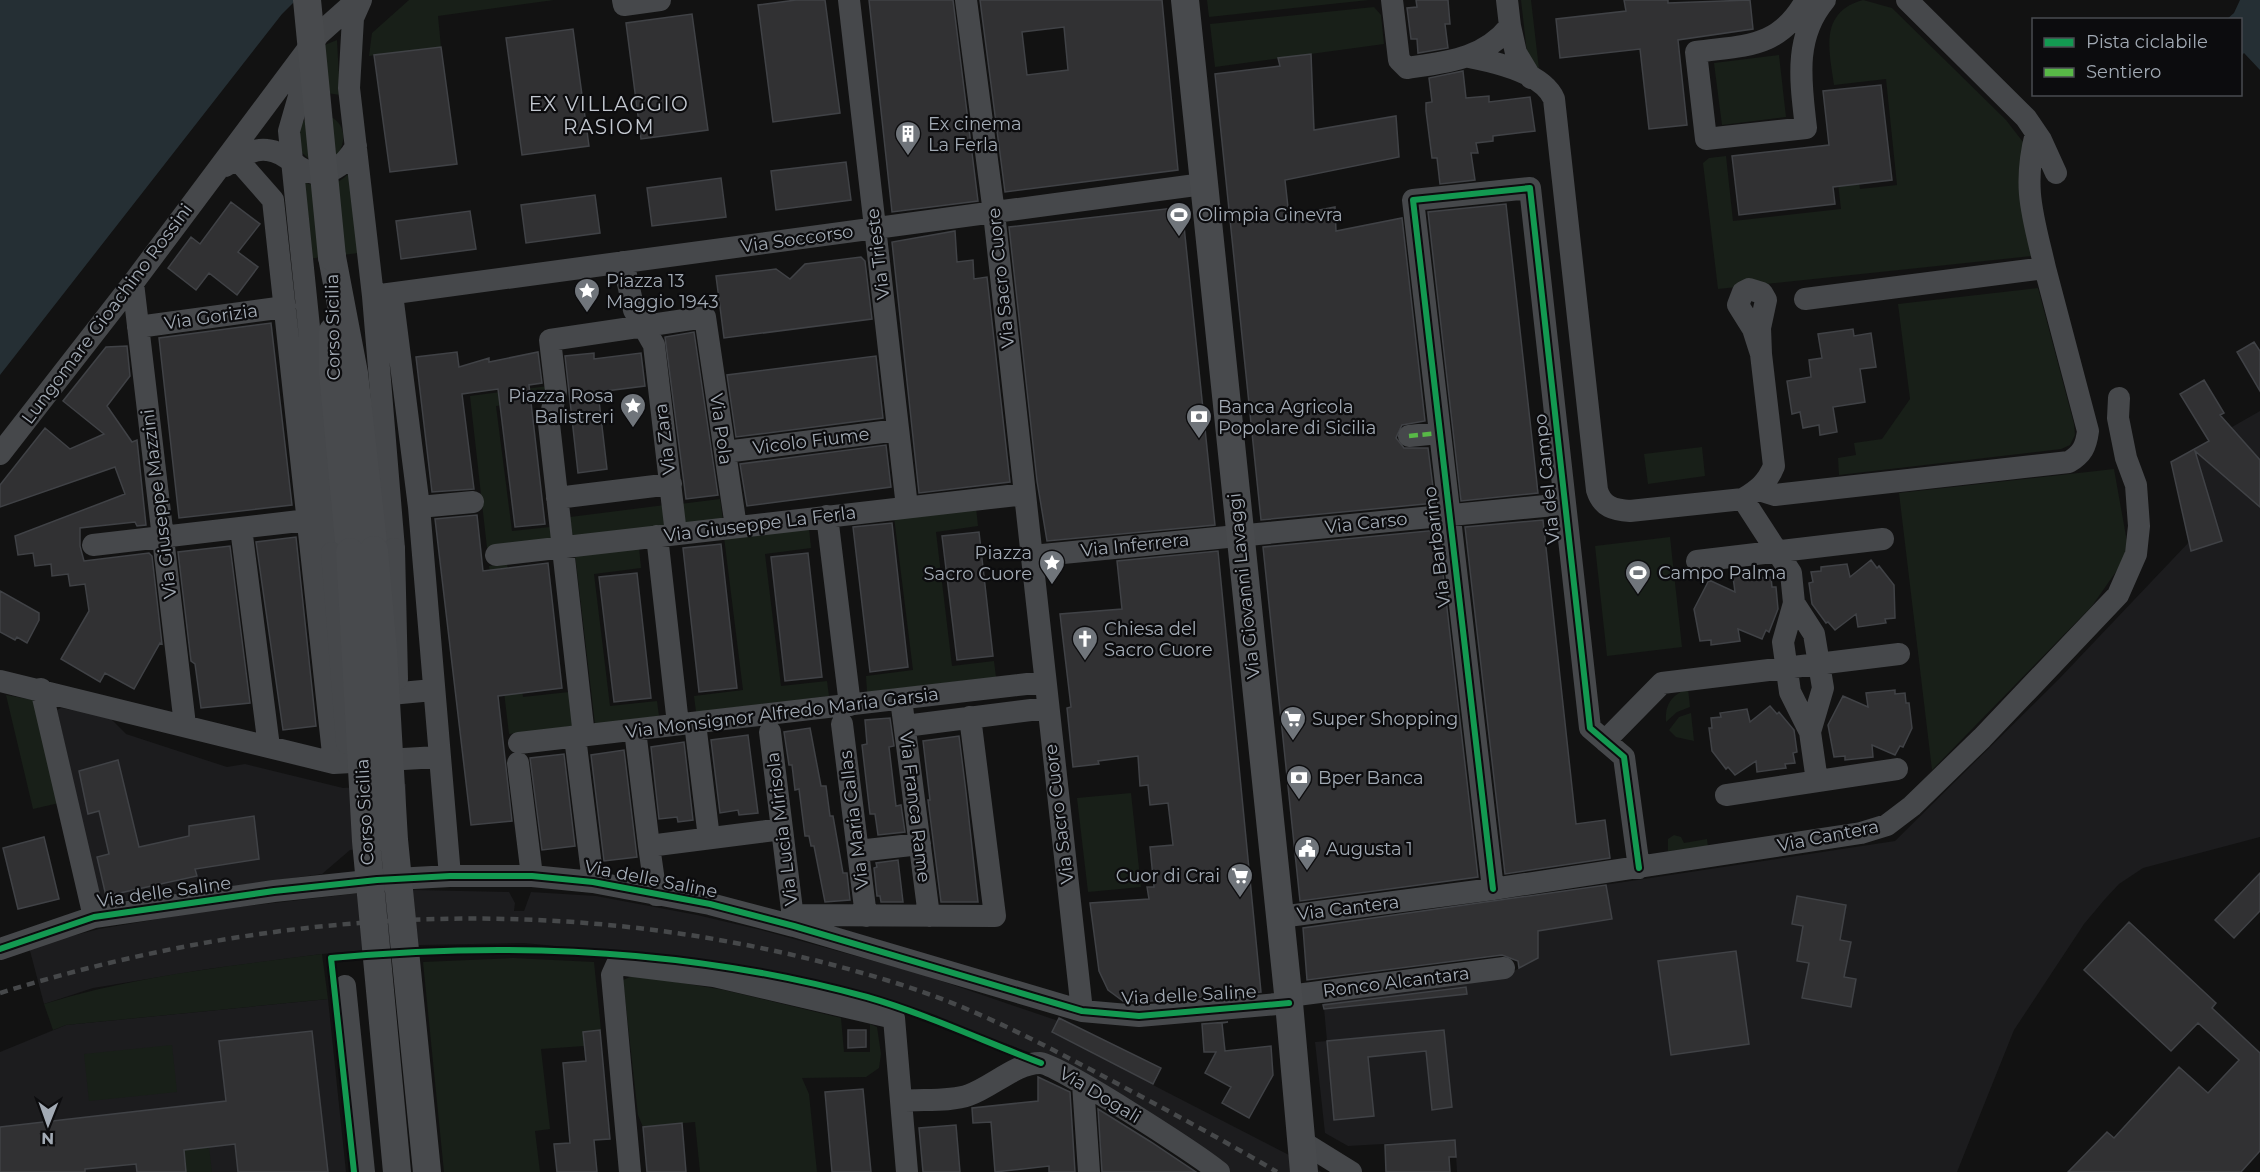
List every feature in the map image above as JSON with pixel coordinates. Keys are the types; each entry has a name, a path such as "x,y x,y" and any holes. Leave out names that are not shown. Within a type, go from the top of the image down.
{"main road":[{"name":"Corso Sicilia","path":"307,0 332,256 333,374 363,551 383,650 394,840 427,1172"},
{"name":"Via Giovanni Lavaggi","path":"1185,0 1289,1000 1304,1172"},
{"name":"Corso Sicilia","path":"363,551 366,841 397,1172"}],"street":[{"name":"Lungomare Gioachino Rossini","path":"0,454 133,283 213,173 274,97 318,34 359,0"},
{"path":"359,0 353,18 349,88 354,135 419,507 438,758 450,876"},
{"path":"623,0 624,4 660,0"},
{"name":"Via Trieste","path":"849,0 907,507"},
{"name":"Via Sacro Cuore","path":"966,0 994,213 1082,1011"},
{"path":"1392,0 1399,60 1407,68 1469,57 1491,46 1510,26"},
{"path":"1507,0 1516,53 1523,69 1531,78"},
{"path":"1907,0 2026,118 2056,173"},
{"path":"1810,1 1817,10 1804,39 1800,66 1806,128 1706,140 1696,52 1765,42 1788,26 1810,1"},
{"path":"318,34 296,99 289,131 290,160 363,551"},
{"path":"1469,57 1495,62 1531,78 1550,90 1554,99 1599,496 1613,509 1630,511 1751,494 1775,495 2068,462 2080,455 2086,444 2088,431 2028,194 2030,158 2036,133"},
{"path":"213,173 251,151 266,150 279,153 301,169 314,173 327,172 340,167 350,158 354,135 337,106 274,97"},
{"name":"Corso Sicilia","path":"237,159 273,200 334,763"},
{"name":"Via Soccorso","path":"382,295 1203,184"},
{"name":"Via del Campo","path":"1413,200 1530,188 1590,728 1624,757 1639,868"},
{"name":"Via Barbarino","path":"1413,200 1438,433 1493,889"},
{"name":"Via Zara","path":"623,262 634,310 648,335 670,484 666,535 687,724 708,827"},
{"path":"1805,299 2045,268"},
{"name":"Via Giuseppe Mazzini","path":"133,283 184,725"},
{"path":"363,551 382,295"},
{"name":"Via Gorizia","path":"138,327 285,307"},
{"name":"Via Pola","path":"648,335 705,317 736,527"},
{"path":"593,882 563,547 549,424 556,391 550,340 648,335"},
{"path":"1751,494 1769,478 1774,466 1761,354"},
{"name":"Via Cantera","path":"1280,917 1639,868 1861,833 1887,825 1912,806 1974,746 2118,595 2129,575 2136,554 2139,526 2136,485 2126,458 2118,418 2119,398"},
{"name":"Vicolo Fiume","path":"725,452 898,430"},
{"path":"1409,436 1438,433"},
{"path":"557,498 670,484"},
{"name":"Via Giuseppe La Ferla","path":"496,555 1025,494"},
{"path":"1751,494 1791,573 1794,603 1783,642 1786,668 1790,692 1810,732 1817,781"},
{"path":"419,507 473,502"},
{"name":"Via Carso","path":"1239,535 1565,504"},
{"name":"Via Maria Callas","path":"827,516 866,916"},
{"path":"93,545 308,520"},
{"path":"241,528 269,747"},
{"name":"Via Inferrera","path":"1032,556 1239,535"},
{"path":"1697,561 1882,539"},
{"path":"316,593 425,585"},
{"path":"1794,603 1814,634 1823,688 1810,732"},
{"path":"321,641 429,634"},
{"path":"1605,741 1662,683 1899,654"},
{"path":"0,681 41,689 334,763 438,758"},
{"name":"Via Monsignor Alfredo Maria Garsia","path":"532,876 519,753 579,736 687,724 846,714 901,699 1044,682"},
{"path":"41,689 94,917"},
{"path":"327,699 433,690"},
{"name":"Via Franca Rame","path":"901,699 929,916"},
{"path":"905,726 1047,708"},
{"path":"793,921 866,916 995,916 970,717"},
{"path":"635,730 656,895"},
{"name":"Via Lucia Mirisola","path":"770,732 793,921"},
{"path":"1726,795 1897,769"},
{"path":"649,846 708,827 782,830"},
{"path":"858,851 920,844"},
{"name":"Via delle Saline","path":"0,949 94,917 285,890 450,876 532,876 593,882 793,921 1082,1011 1139,1016 1289,1000"},
{"path":"630,1172 612,975 617,964 714,976 894,1018 907,1172"},
{"name":"Ronco Alcantara","path":"1289,1000 1504,968"},
{"path":"345,986 364,1172"},
{"name":"Via Dogali","path":"901,1101 966,1096 1022,1068 1041,1063 1083,1084 1220,1172"},
{"path":"1083,1084 1089,1172"},
{"path":"1301,1141 1351,1172"}],"shaded area":[{"path":"0,0 296,0 282,14 0,375"},
{"path":"409,0 554,0 438,16 441,47 369,56 372,33"},
{"path":"1207,0 1369,0 1209,17"},
{"path":"1521,0 1531,0 1539,69 1528,62"},
{"path":"1863,0 1892,8 2006,120 2023,142 2032,256 1718,289 1703,163 1709,158 1726,156 1733,221 1841,209 1838,184 1859,182 1860,189 1897,185 1886,79 1834,85 1829,46 1833,23 1839,13"},
{"path":"2240,0 2260,0 2260,70 2244,53 2242,55 2242,18 2228,18 2234,13"},
{"path":"1374,7 1381,15 1384,44 1215,67 1210,24"},
{"path":"337,40 340,95 327,93 322,46"},
{"path":"1779,55 1786,117 1722,125 1714,63"},
{"path":"322,113 335,119 339,124 343,141 338,154 308,158 300,151 297,130 308,118"},
{"path":"351,171 359,253 307,259 299,179 313,185 326,186 339,181"},
{"path":"2038,288 2074,424 2075,435 2070,445 2061,449 1839,475 1838,458 1856,455 1854,443 1882,439 1910,399 1898,304"},
{"path":"548,386 535,401 496,406 512,531 550,527 552,540 487,548 470,396"},
{"path":"2260,411 2260,837 2143,868 2119,884 2105,899 2084,924 2014,1030 1957,1172 1457,1172 1455,1140 1348,1146 1325,1133 1315,1042 1327,1041 1323,997 1506,975 1538,958 1531,896 1895,841 2059,679 2190,541 2171,462"},
{"path":"1702,447 1705,476 1648,484 1644,454"},
{"path":"2114,469 2129,553 2092,606 1932,770 1899,493"},
{"path":"720,499 723,520 683,525 680,504"},
{"path":"665,505 667,527 573,538 570,517"},
{"path":"976,507 978,526 936,532 952,666 994,661 996,677 867,692 866,676 913,670 894,517"},
{"path":"809,528 811,548 765,554 781,686 827,681 829,696 696,712 694,696 743,690 724,537"},
{"name":"Campo Palma","path":"1670,537 1682,647 1607,656 1595,546"},
{"path":"639,547 641,568 594,574 610,706 657,701 659,716 595,724 575,554"},
{"path":"507,563 523,697 569,692 573,726 509,734 489,566"},
{"path":"1688,688 1690,707 1677,712 1666,722 1670,701"},
{"path":"6,695 33,700 59,803 33,809"},
{"path":"61,708 108,716 126,734 227,767 245,764 343,788 406,784 406,845 350,850 322,874 101,904 57,710"},
{"path":"1691,713 1694,741 1676,737 1669,730 1679,717"},
{"path":"1131,793 1141,887 1088,892 1077,798"},
{"path":"1674,835 1681,837 1684,843 1707,839 1708,847 1668,851 1668,839"},
{"path":"415,890 509,892 515,903 514,911 524,911 531,892 596,896 761,930 921,974 1079,1028 1161,1068 1153,1085 1322,1172 1229,1172 1053,1061 871,994 716,961 524,943 421,945 322,954 208,969 93,988 44,1004 29,947 99,929 205,911 352,894"},
{"path":"322,954 328,999 66,1025 53,1030 44,1004 147,979"},
{"path":"513,958 594,962 601,1030 583,1032 584,1046 541,1049 550,1129 535,1131 540,1172 444,1172 423,962"},
{"path":"635,975 724,990 841,1018 844,1052 870,1052 870,1024 877,1027 881,1054 879,1068 866,1077 802,1078 809,1094 817,1172 700,1172 695,1122 643,1127 638,1115 623,980"},
{"path":"328,999 346,1172 0,1172 0,1052 66,1025"},
{"path":"172,1045 177,1092 89,1101 84,1054"},
{"path":"209,1147 212,1172 186,1172 184,1150"}],"building":[{"path":"796,0 825,0 840,113 773,122 758,5"},
{"path":"869,0 953,0 978,201 892,212"},
{"path":"980,0 1162,0 1178,170 1005,192","holes":["1064,27 1068,70 1027,75 1022,32"]},
{"path":"1416,0 1448,0 1450,24 1445,24 1448,48 1418,53 1417,39 1411,39 1407,8 1417,7"},
{"path":"1624,0 1668,0 1668,3 1750,0 1753,29 1678,40 1687,125 1649,129 1640,49 1560,58 1556,19 1626,11"},
{"path":"692,14 708,130 641,139 626,23"},
{"path":"573,29 589,146 522,155 506,38"},
{"path":"441,47 457,164 390,172 374,55"},
{"path":"1311,54 1314,130 1396,116 1399,157 1285,180 1289,216 1335,207 1336,231 1402,218 1425,421 1402,425 1396,438 1404,448 1428,448 1435,503 1261,520 1215,74 1280,66 1278,58"},
{"path":"1463,71 1466,98 1489,96 1489,102 1530,97 1535,131 1493,136 1493,141 1476,143 1478,153 1471,153 1475,180 1440,184 1437,158 1432,158 1426,111 1426,103 1432,102 1429,78"},
{"path":"1881,85 1892,180 1833,187 1835,204 1739,215 1732,156 1829,145 1823,91"},
{"path":"846,162 851,200 776,210 771,171"},
{"path":"721,178 726,217 652,226 647,188"},
{"path":"595,195 600,233 526,243 521,205"},
{"path":"231,202 260,224 238,252 258,267 237,295 209,273 196,290 168,268 191,237 200,244"},
{"path":"1506,204 1538,493 1461,501 1428,212"},
{"path":"1174,208 1176,227 1184,226 1215,525 1047,541 1037,481 1009,227"},
{"path":"470,211 476,249 401,259 396,221"},
{"path":"955,231 957,262 973,260 974,279 987,277 1010,482 919,493 892,242"},
{"path":"861,257 865,261 872,319 724,338 716,276 776,269 790,279 805,264"},
{"path":"271,323 292,505 179,518 159,338"},
{"path":"1853,329 1854,336 1871,333 1876,367 1860,369 1865,402 1833,407 1837,432 1820,435 1819,425 1803,428 1800,412 1792,414 1787,381 1811,377 1809,360 1822,358 1818,334"},
{"path":"694,332 718,495 686,499 665,337"},
{"path":"2254,342 2260,351 2260,391 2237,352"},
{"path":"127,346 130,376 107,406 132,442 137,440 146,525 137,526 135,522 80,528 80,546 84,561 149,553 152,556 162,644 160,643 134,689 105,673 100,682 61,659 89,611 85,584 70,586 68,574 52,576 51,564 35,566 33,553 18,555 15,536 125,494 115,467 0,507 0,485 45,428 70,449 104,434 63,401 106,347"},
{"path":"457,352 459,367 489,358 489,362 538,352 542,383 529,385 545,524 515,527 498,389 462,394 474,489 432,492 416,357"},
{"path":"594,353 594,359 641,353 645,386 598,392 607,469 578,473 565,356"},
{"path":"876,356 883,418 736,437 727,375"},
{"path":"2204,380 2224,413 2220,415 2260,460 2260,507 2195,451 2222,541 2191,551 2171,462 2209,441 2180,394"},
{"path":"886,445 891,487 747,506 740,464"},
{"path":"477,515 483,571 548,563 562,688 498,696 512,821 471,825 435,519"},
{"path":"1543,520 1576,824 1605,820 1610,858 1505,874 1465,527"},
{"path":"892,523 908,667 870,672 853,527"},
{"path":"1438,530 1478,877 1300,901 1263,547"},
{"path":"979,532 993,656 957,660 942,536"},
{"path":"296,537 316,726 283,730 256,542"},
{"path":"721,544 737,688 699,692 683,548"},
{"path":"230,546 250,703 201,708 195,664 191,661 178,552"},
{"path":"1218,551 1261,992 1139,1002 1123,1001 1108,990 1099,971 1090,903 1149,899 1147,887 1154,887 1150,847 1173,845 1168,803 1150,805 1148,785 1140,786 1138,756 1073,767 1067,708 1071,707 1060,614 1122,609 1117,561"},
{"path":"808,553 822,677 785,681 771,557"},
{"path":"1871,560 1877,568 1879,566 1894,585 1895,618 1885,619 1886,623 1858,627 1856,614 1835,630 1828,622 1826,623 1812,604 1809,583 1813,582 1811,572 1821,571 1821,567 1847,564 1850,577"},
{"path":"637,573 651,698 614,702 599,577"},
{"path":"1761,574 1762,578 1771,577 1772,587 1776,587 1778,609 1769,632 1766,630 1762,639 1738,629 1740,641 1711,645 1711,640 1700,641 1694,609 1709,580 1735,592 1733,577"},
{"path":"0,591 39,613 39,620 27,643 0,632"},
{"path":"1895,690 1895,694 1905,693 1906,703 1909,703 1912,728 1903,747 1900,746 1895,755 1872,745 1873,757 1845,760 1845,756 1834,757 1828,725 1843,696 1868,707 1866,693"},
{"path":"1770,706 1777,714 1779,712 1794,730 1797,752 1793,753 1795,763 1785,764 1786,768 1757,772 1756,761 1735,775 1728,767 1726,769 1712,751 1709,728 1712,728 1711,718 1721,717 1720,713 1747,709 1750,722"},
{"path":"890,718 894,746 889,747 896,806 901,805 905,832 878,835 875,814 870,814 862,745 867,744 865,720"},
{"path":"810,728 821,786 826,786 830,816 833,816 843,873 847,873 850,900 825,902 814,846 811,846 809,836 805,836 799,789 795,790 784,732"},
{"path":"748,735 758,813 739,815 738,810 720,813 711,740"},
{"path":"959,736 978,902 941,902 928,800 930,800 923,741"},
{"path":"684,742 693,820 678,822 677,817 659,819 651,747"},
{"path":"624,750 637,857 604,861 591,755"},
{"path":"564,754 575,846 542,850 530,758"},
{"path":"118,760 139,847 189,836 189,826 254,816 259,859 195,869 197,876 106,896 97,857 109,854 99,811 88,814 79,771"},
{"path":"44,837 59,899 18,909 3,848"},
{"path":"898,860 903,902 881,902 880,896 877,896 874,868 877,867 876,863"},
{"path":"2260,873 2260,911 2234,938 2215,920"},
{"path":"1606,885 1612,919 1538,931 1538,958 1519,968 1518,961 1502,955 1307,980 1303,928"},
{"path":"1797,896 1846,905 1840,940 1851,942 1844,977 1856,979 1851,1007 1802,998 1809,963 1797,961 1803,926 1792,924"},
{"path":"2129,922 2216,1003 2212,1008 2260,1053 2260,1151 2241,1172 2068,1172 2107,1132 2114,1138 2179,1067 2208,1093 2239,1060 2198,1023 2171,1051 2084,970"},
{"path":"1736,951 1749,1044 1671,1055 1658,961"},
{"path":"1466,987 1467,994 1324,1009 1323,1005"},
{"path":"1059,1018 1161,1068 1153,1084 1052,1032"},
{"path":"1228,1022 1222,1023 1225,1051 1271,1046 1273,1075 1249,1118 1222,1103 1231,1087 1205,1073 1216,1052 1204,1052 1202,1024"},
{"path":"600,1030 610,1139 594,1140 597,1172 557,1172 554,1144 570,1143 563,1063 586,1061 583,1032"},
{"path":"848,1030 866,1030 866,1047 848,1048"},
{"path":"1444,1030 1452,1107 1432,1110 1426,1051 1368,1057 1374,1116 1334,1120 1327,1041"},
{"path":"312,1031 328,1172 238,1172 235,1144 184,1150 186,1172 137,1172 136,1164 85,1169 85,1172 0,1172 0,1127 226,1101 219,1041"},
{"path":"1038,1077 1070,1092 1075,1172 1049,1172 1049,1166 995,1172 991,1122 973,1123 972,1108 1038,1101"},
{"path":"863,1089 871,1172 832,1172 825,1092"},
{"path":"1098,1109 1151,1142 1196,1172 1102,1172"},
{"path":"682,1123 686,1172 647,1172 643,1127"},
{"path":"956,1125 960,1172 923,1172 919,1128"},
{"path":"1455,1140 1456,1157 1449,1157 1450,1172 1386,1172 1385,1145"}],"railway":[{"path":"0,993 112,962 224,940 336,925 449,919 562,921 675,933 787,954 899,984 956,1005 1065,1056 1277,1172"}],"marked path":[{"path":"1409,436 1439,433"}],"cycle path":[{"path":"1493,889 1413,200 1530,188 1590,728 1624,757 1639,868"},
{"path":"0,949 94,917 274,891 377,880 450,876 532,876 593,882 710,904 794,926 1082,1011 1139,1016 1289,1003"},
{"path":"354,1172 331,958 466,950 534,950 601,953 735,968 867,997 933,1020 1041,1063"}],"place":[{"name":"Ex cinema La Ferla","path":"908,157"},
{"name":"Olimpia Ginevra","path":"1179,238"},
{"name":"Piazza 13 Maggio 1943","path":"587,314"},
{"name":"Piazza Rosa Balistreri","path":"633,429"},
{"name":"Banca Agricola Popolare di Sicilia","path":"1199,440"},
{"name":"Piazza Sacro Cuore","path":"1052,586"},
{"name":"Campo Palma","path":"1638,596"},
{"name":"Chiesa del Sacro Cuore","path":"1085,662"},
{"name":"Super Shopping","path":"1293,742"},
{"name":"Bper Banca","path":"1299,801"},
{"name":"Augusta 1","path":"1307,872"},
{"name":"Cuor di Crai","path":"1240,899"}],"district":[{"name":"EX VILLAGGIO RASIOM","path":"609,116"}]}
